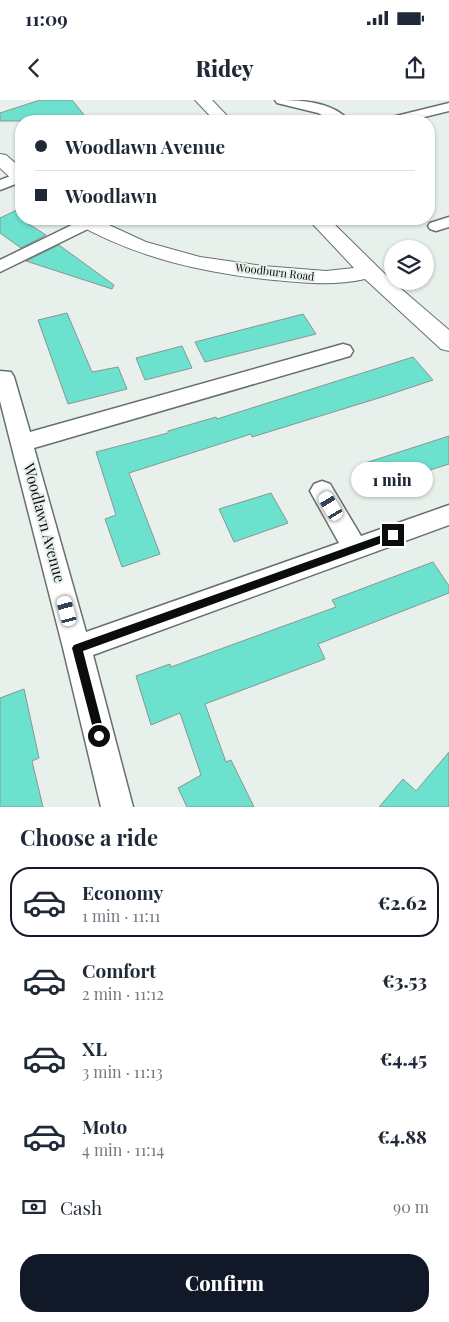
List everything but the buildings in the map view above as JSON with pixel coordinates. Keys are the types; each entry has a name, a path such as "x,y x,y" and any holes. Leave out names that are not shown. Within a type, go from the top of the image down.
{"street":[{"path":"203,100 218,115"},
{"path":"282,100 323,110 332,115"},
{"path":"417,115 449,107"},
{"path":"0,159 15,172"},
{"path":"0,185 15,179"},
{"path":"0,267 78,225"},
{"name":"Woodburn Road","path":"92,225 116,238 162,255 219,265 326,278 344,278 369,271"},
{"path":"324,225 369,271 449,343"},
{"path":"22,443 343,351"},
{"name":"Woodlawn Avenue","path":"0,378 4,377 78,648 117,807"},
{"path":"322,491 356,548"},
{"path":"78,648 449,515"}],"route":[{"path":"99,736 78,648 393,535"}]}
